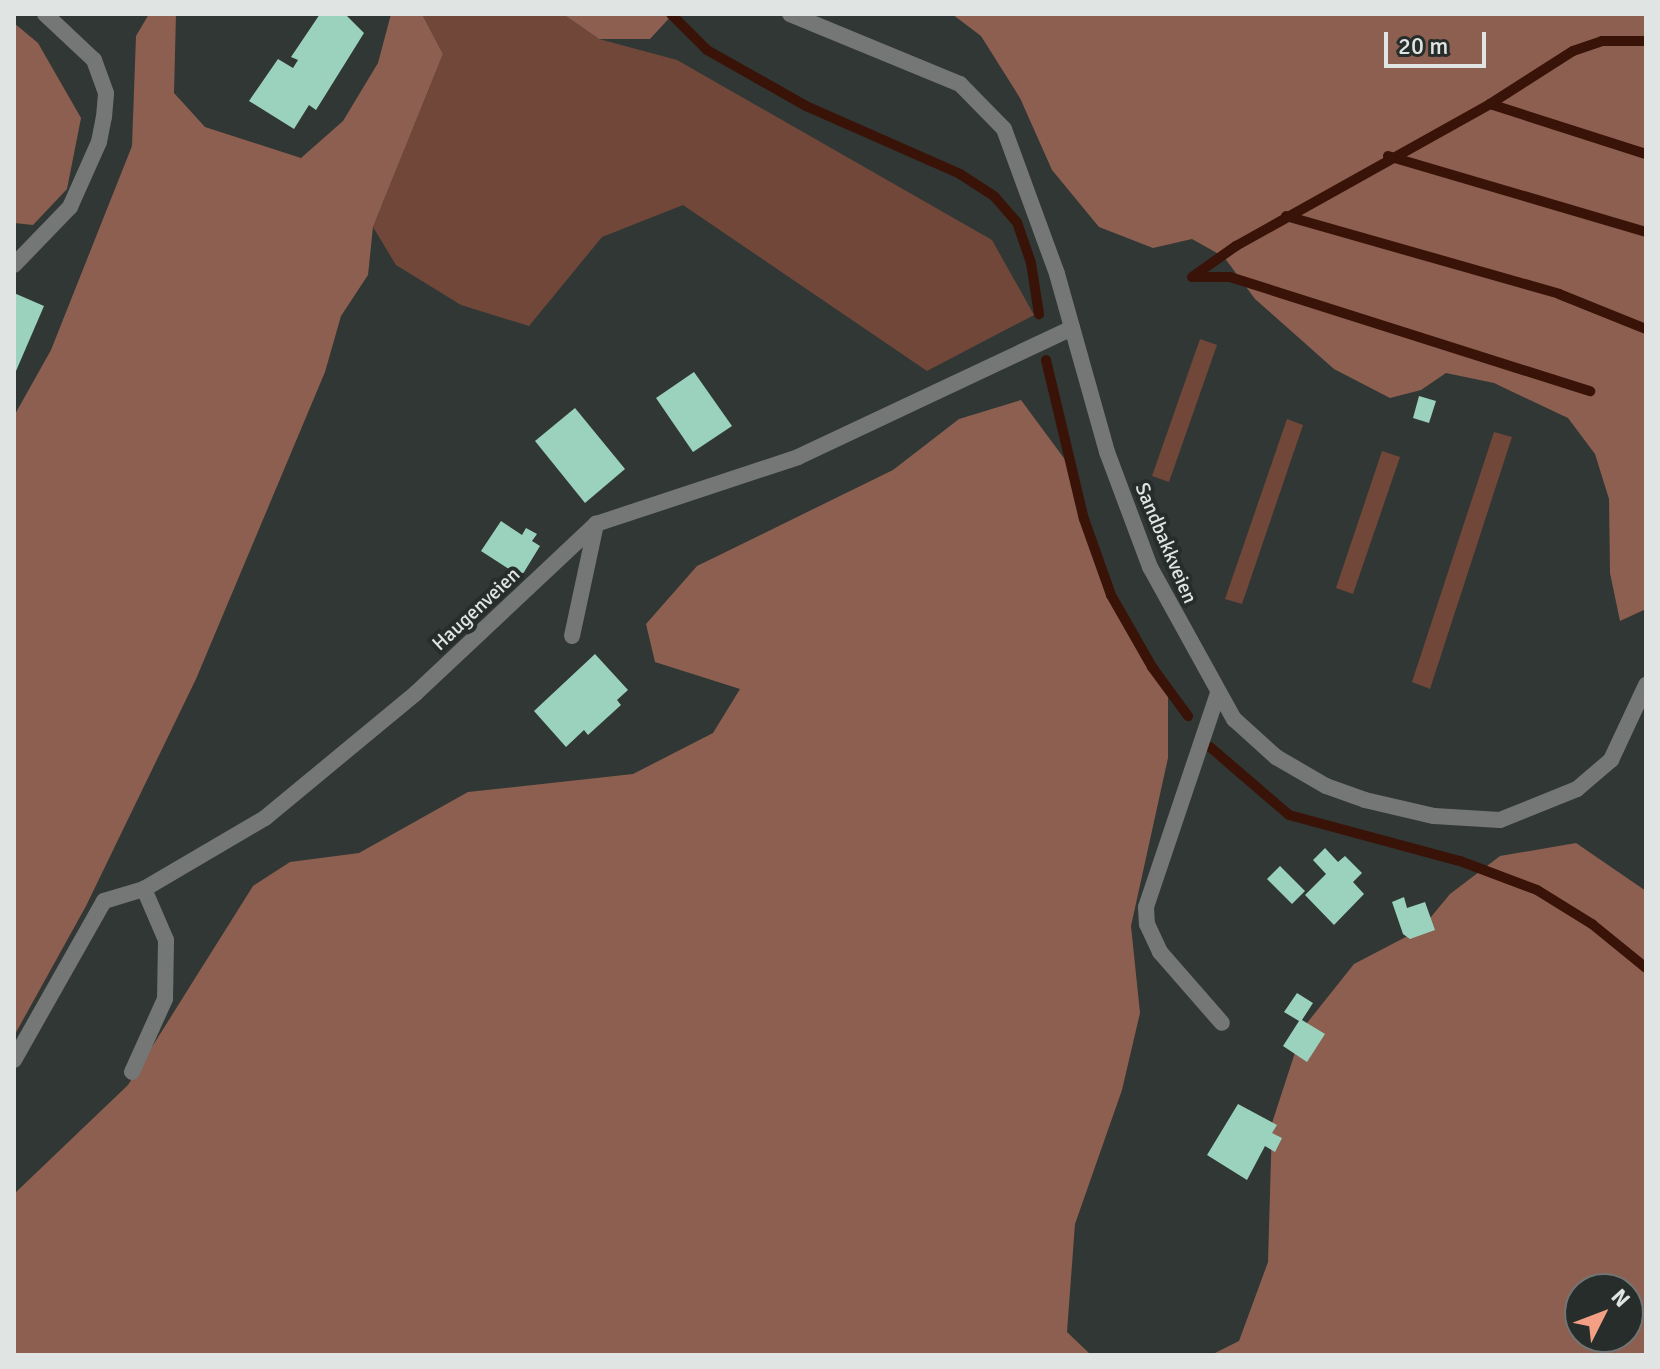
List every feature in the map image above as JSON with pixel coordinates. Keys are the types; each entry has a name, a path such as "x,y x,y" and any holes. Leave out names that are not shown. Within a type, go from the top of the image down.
{"street":[{"path":"14,265 70,207 99,142 104,117 106,93 94,60 45,14"},
{"name":"Sandbakkveien","path":"790,14 960,84 1004,129 1072,328 1107,452 1150,567 1218,693 1261,745 1326,786 1434,816 1500,820 1577,789 1611,760 1646,685"},
{"name":"Haugenveien","path":"14,1060 104,901 144,889 265,818 416,693 596,524 798,457 1072,328"},
{"path":"572,636 596,524"},
{"path":"1218,693 1146,907 1147,924 1160,952 1222,1023"},
{"path":"132,1072 165,999 166,940 144,889"}],"shaded area":[{"path":"149,14 176,14 174,93 205,127 301,158 343,121 378,63 391,14 422,14 443,54 373,227 368,275 341,316 325,372 196,679 86,906 14,1036 14,416 51,350 132,146 136,36"},
{"path":"422,14 563,14 599,39 677,60 992,240 1034,315 927,371 683,205 602,237 529,326 461,305 396,265 373,227 443,54"},
{"path":"563,14 673,14 650,39 599,39"},
{"path":"952,14 1646,14 1646,609 1620,621 1610,573 1609,499 1595,454 1568,418 1494,383 1446,373 1421,390 1390,398 1334,369 1255,299 1224,257 1192,239 1153,248 1099,227 1052,170 1020,98 981,36"},
{"path":"14,23 38,43 81,118 67,189 33,225 14,223"},
{"path":"1200,339 1217,345 1169,482 1152,476"},
{"path":"1021,400 1069,465 1107,577 1168,691 1168,758 1131,926 1140,1013 1122,1090 1075,1224 1067,1332 1091,1355 14,1355 14,1194 128,1085 253,886 290,862 359,853 468,792 633,774 713,733 740,689 655,662 646,624 697,566 893,470 959,419"},
{"path":"1287,419 1303,425 1242,604 1225,599"},
{"path":"1494,432 1512,437 1430,689 1412,682"},
{"path":"1382,451 1400,457 1353,594 1336,588"},
{"path":"1576,843 1646,891 1646,1355 1211,1355 1239,1341 1268,1262 1272,1123 1303,1028 1354,964 1421,929 1450,894 1500,856"}],"building":[{"path":"320,14 345,14 364,33 316,110 309,105 294,129 249,101 278,59 293,68 298,60 291,57"},
{"path":"14,293 44,306 16,371 14,370"},
{"path":"694,372 732,426 693,452 656,398"},
{"path":"1419,396 1436,401 1429,423 1413,418"},
{"path":"575,408 625,469 585,503 535,441"},
{"path":"501,521 522,535 526,528 537,534 532,541 540,546 521,577 481,551"},
{"path":"595,654 628,690 617,700 621,705 588,735 584,730 566,747 534,711"},
{"path":"1325,848 1338,862 1345,856 1362,873 1353,882 1364,894 1334,925 1305,895 1326,874 1313,860"},
{"path":"1280,866 1305,891 1292,904 1267,879"},
{"path":"1404,897 1407,908 1425,902 1435,930 1410,939 1403,934 1392,902"},
{"path":"1297,993 1313,1003 1302,1020 1325,1034 1307,1062 1283,1046 1299,1021 1284,1012"},
{"path":"1238,1104 1277,1125 1272,1133 1282,1138 1275,1152 1265,1146 1247,1180 1207,1155"}],"waterway":[{"path":"671,14 707,50 806,106 960,174 994,196 1017,222 1031,263 1039,314"},
{"path":"1192,277 1236,246 1490,104 1573,51 1602,41 1646,41"},
{"path":"1490,104 1646,154"},
{"path":"1388,156 1646,232"},
{"path":"1286,216 1559,294 1646,329"},
{"path":"1194,277 1230,277 1590,391"},
{"path":"1046,360 1084,519 1111,595 1152,667 1188,716"},
{"path":"1210,747 1289,815 1460,861 1537,890 1592,924 1646,968"}]}
